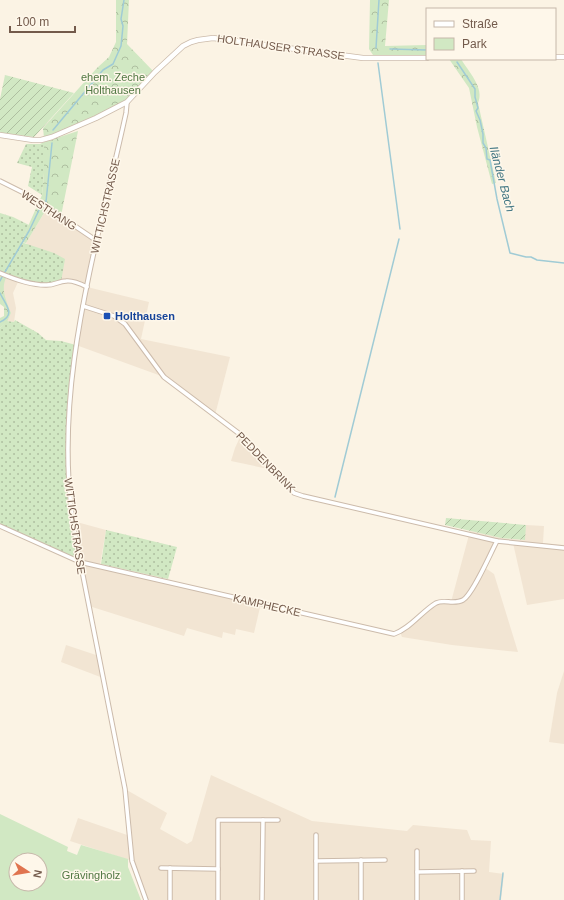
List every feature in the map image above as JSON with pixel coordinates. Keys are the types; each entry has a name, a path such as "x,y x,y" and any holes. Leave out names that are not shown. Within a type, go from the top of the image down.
{"street":[{"name":"HOLTHAUSER STRASSE","path":"0,135 41,140 69,130 127,102 174,53 191,42 205,38 363,58 426,58"},
{"name":"WITTICHSTRASSE","path":"127,102 126,113 87,287 76,345 67,438 67,465 70,508 125,788 132,861 146,900"},
{"name":"WESTHANG","path":"0,181 32,197 97,241"},
{"path":"0,273 11,278 44,285 54,285 66,280 77,282 87,287"},
{"name":"PEDDENBRINK","path":"83,306 114,316 125,324 164,377 241,435 294,493 496,541 564,548"},
{"name":"KAMPHECKE","path":"0,526 80,562 394,634 406,628 436,603 443,601 457,602 467,597 496,541"},
{"path":"218,900 218,820 278,820"},
{"path":"262,900 263,820"},
{"path":"316,835 316,900"},
{"path":"416,851 417,900"},
{"path":"361,860 361,900"},
{"path":"316,861 385,860"},
{"path":"161,868 218,869"},
{"path":"170,868 170,900"},
{"path":"462,871 462,900"},
{"path":"417,872 474,871"}],"shaded area":[{"path":"47,208 97,241 87,287 77,282 61,282 26,243"},
{"path":"5,278 18,282 13,293 16,308 14,322 7,321 11,313 0,291 0,287"},
{"path":"87,287 149,302 141,339 230,357 215,415 164,377 76,345"},
{"path":"241,435 273,470 231,461"},
{"path":"73,521 106,530 100,565 261,603 254,633 236,629 235,635 223,632 222,638 187,628 184,636 89,606"},
{"path":"526,525 544,526 543,543 564,545 564,599 527,605 513,543 496,541 484,567 494,574 518,652 452,645 402,637 400,632 436,603 451,602 470,531 501,538 524,540"},
{"path":"66,645 99,656 103,678 61,662"},
{"path":"564,671 564,744 549,742 557,693"},
{"path":"211,775 312,821 407,831 413,825 467,830 471,840 491,841 489,872 504,874 501,900 146,900 132,861 70,841 78,818 130,836 125,789 167,813 160,829 187,844 192,841"}],"green space":[{"name":"ehem. Zeche Holthausen","path":"116,0 129,0 127,44 154,72 126,101 44,138 43,128 97,68 109,57 116,42"},
{"path":"370,0 389,0 385,46 426,45 426,55 375,58 369,49"},
{"path":"450,60 462,60 478,86 480,97 478,103 496,183 492,184 477,127 469,88"},
{"path":"5,75 74,93 34,137 0,133 0,99"},
{"path":"78,131 61,216 47,208 26,243 21,242 42,195 44,142"},
{"path":"44,142 42,195 28,186 32,167 17,163 26,144 40,144"},
{"path":"0,213 13,217 29,225 21,242 54,253 65,259 61,282 44,285 0,274"},
{"path":"0,274 7,276 4,290 11,313 7,322 0,328 0,318 4,316 4,307 0,304"},
{"path":"15,320 38,333 46,340 61,341 76,345 67,465 80,562 0,526 0,328 7,321 14,322"},
{"path":"446,518 526,525 525,540 501,538 445,525"},
{"path":"106,530 177,547 168,579 101,564"},
{"name":"Grävingholz","path":"0,814 68,847 67,851 77,855 81,845 128,859 128,867 141,900 0,900"}],"waterway":[{"path":"53,130 103,70 113,64 121,46 123,26 121,19 124,0"},
{"name":"Iländer Bach","path":"376,48 379,0"},
{"name":"Iländer Bach","path":"390,49 426,50"},
{"name":"Iländer Bach","path":"457,62 475,89 475,97 478,108 476,111 480,120 487,159 490,160 497,199 510,253 531,257 537,260 564,263"},
{"path":"378,63 400,229"},
{"path":"46,202 52,143"},
{"path":"5,272 29,231 40,208"},
{"path":"335,497 399,239"},
{"path":"0,281 2,277"},
{"path":"0,293 7,305 9,313 8,316 0,322"},
{"path":"500,900 503,873"}],"place":[{"name":"Holthausen","path":"107,316"}]}
